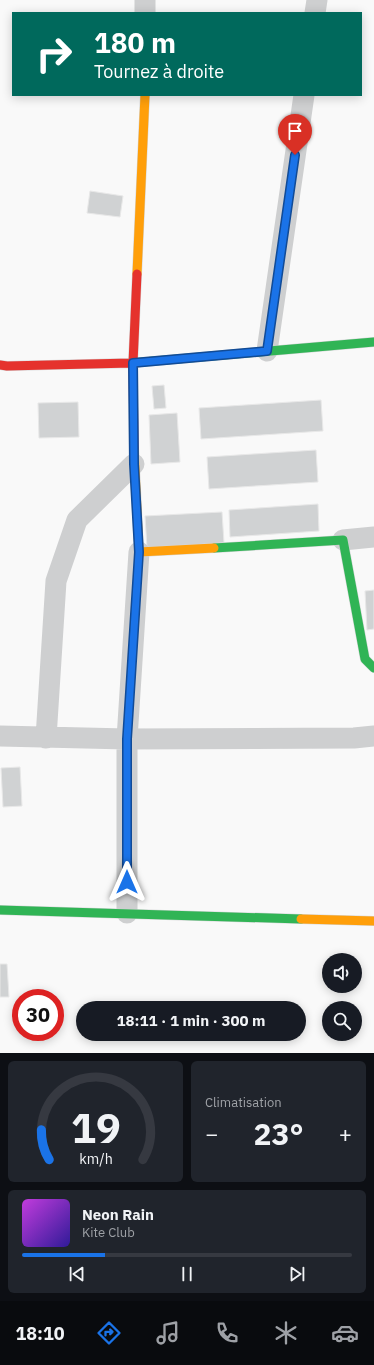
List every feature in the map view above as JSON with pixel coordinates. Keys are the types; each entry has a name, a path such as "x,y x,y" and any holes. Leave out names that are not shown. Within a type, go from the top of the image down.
{"street":[{"path":"145,0 146,12"},
{"path":"315,12 317,0"},
{"path":"127,913 127,739 139,552 134,464 133,363 145,96"},
{"path":"267,351 304,96"},
{"path":"0,366 133,363 374,342"},
{"path":"46,738 56,581 77,520 134,464"},
{"path":"139,552 374,537"},
{"path":"343,540 365,659 374,668"},
{"path":"0,736 127,739 354,738 374,736"},
{"path":"0,910 374,921"}],"building":[{"path":"90,191 123,196 120,217 87,213"},
{"path":"164,385 166,408 154,409 152,386"},
{"path":"321,400 323,431 201,439 199,408"},
{"path":"78,402 79,437 39,438 38,403"},
{"path":"177,413 180,462 151,464 149,415"},
{"path":"316,450 318,482 209,489 207,457"},
{"path":"318,504 319,531 230,537 229,510"},
{"path":"222,512 224,543 147,548 145,516"},
{"path":"374,590 374,629 367,630 365,591"},
{"path":"20,767 22,806 3,807 1,768"},
{"path":"0,964 7,964 9,997 0,997"}],"traffic: fast":[{"path":"131,363 374,342"},
{"path":"214,548 343,540 365,659 374,668"},
{"path":"0,910 301,919"}],"traffic: slow":[{"path":"137,274 145,96"},
{"path":"134,448 139,552 214,548"},
{"path":"301,919 374,921"}],"traffic: jam":[{"path":"134,448 133,363 137,274"},
{"path":"0,365 131,363"}],"route":[{"path":"127,882 127,739 139,552 134,464 133,363 267,351 295,155"}]}
